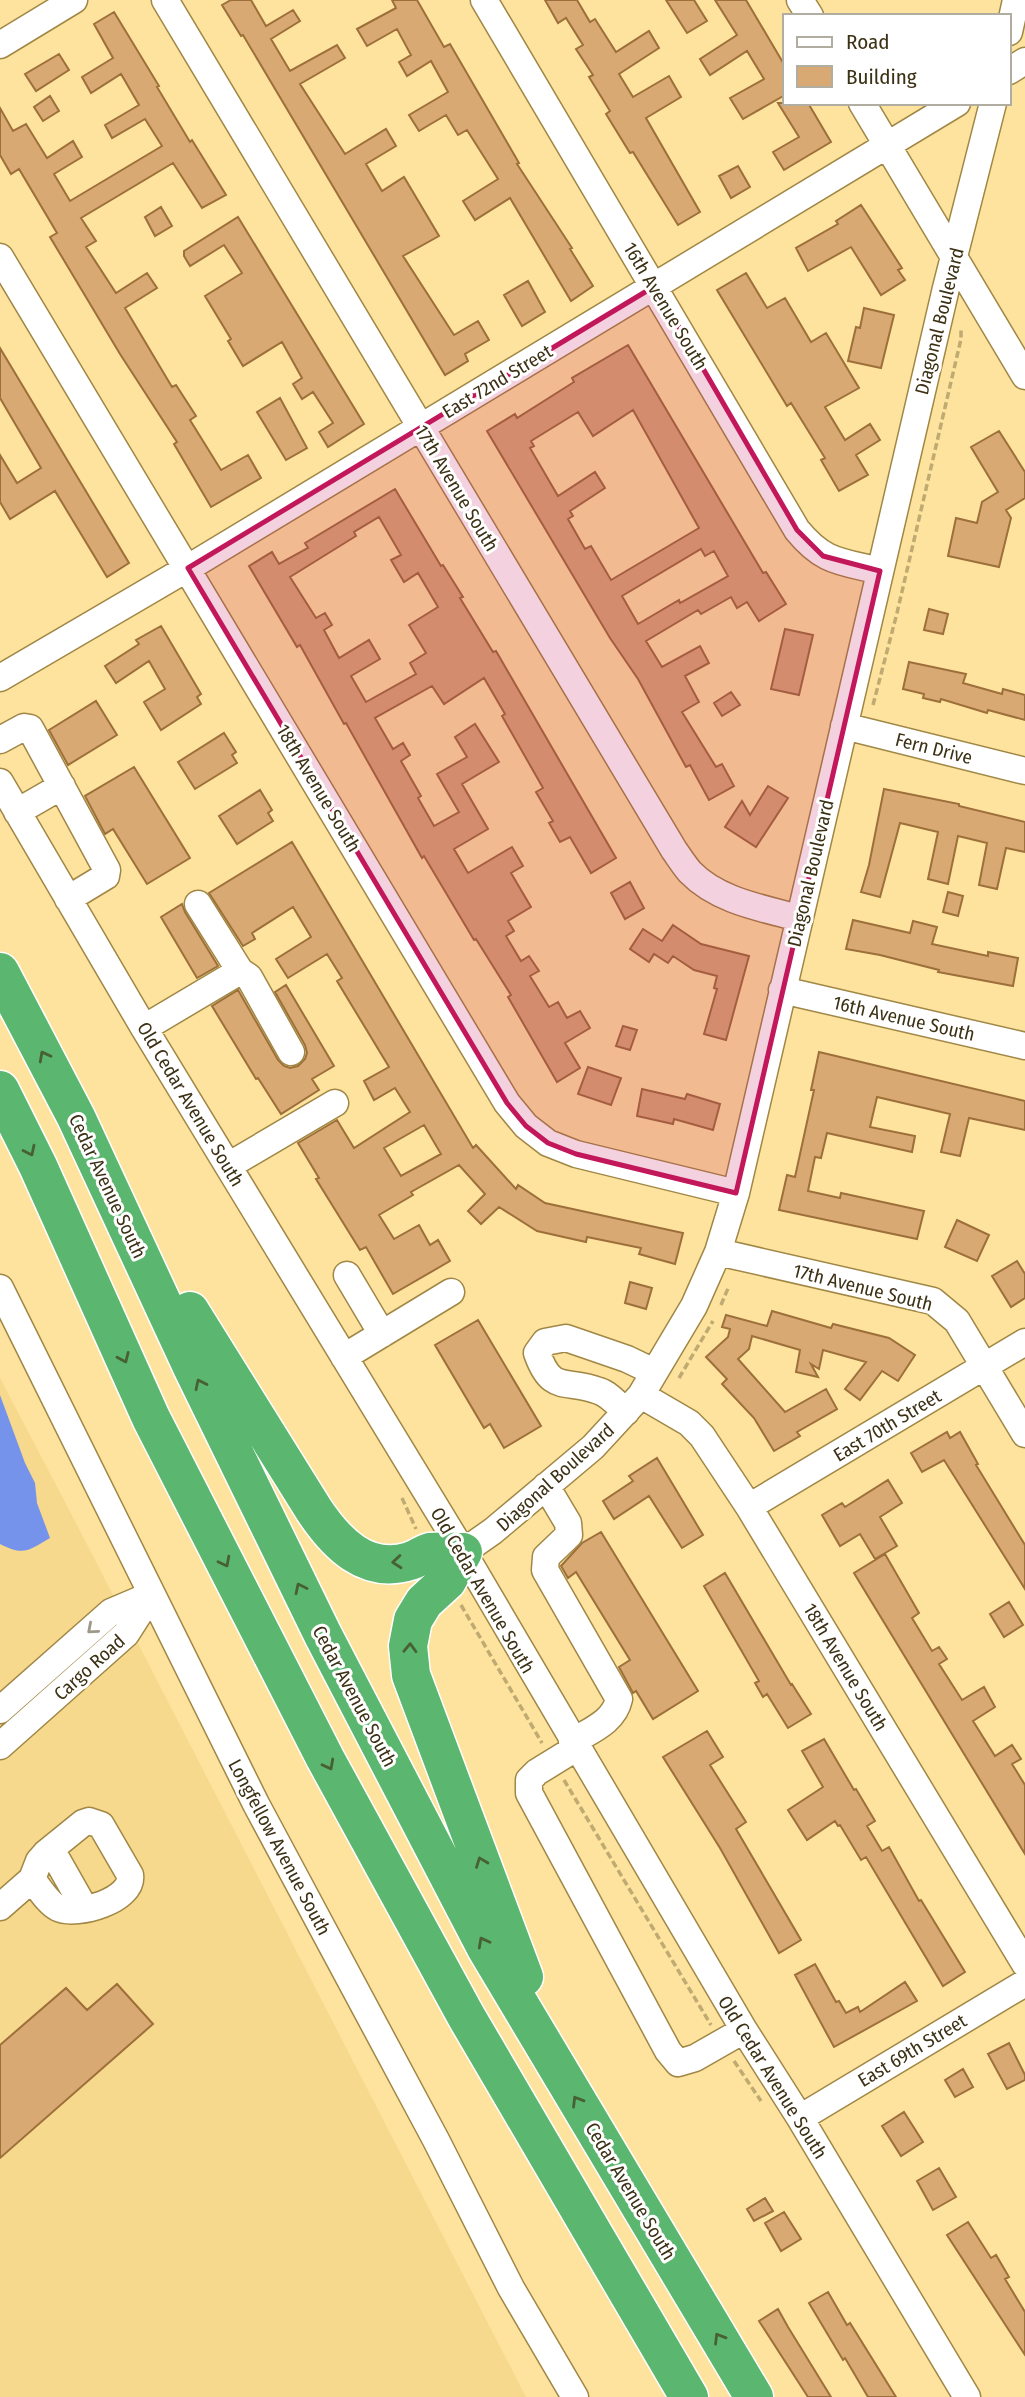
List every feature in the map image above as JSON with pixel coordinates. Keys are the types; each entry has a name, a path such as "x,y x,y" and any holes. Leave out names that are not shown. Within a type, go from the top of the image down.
{"highway":[{"name":"Cedar Avenue South","path":"0,972 76,1117 193,1370 323,1634 486,1948 754,2397"},
{"path":"0,1090 38,1166 151,1418 325,1758 467,2016 689,2397"},
{"path":"76,1117 232,1381 327,1530 354,1555 388,1564 410,1561 429,1552 463,1552 447,1581 424,1602 414,1620 408,1646 411,1675 555,2064"},
{"path":"608,2258 628,2322 666,2397"}],"street":[{"path":"0,45 74,0"},
{"name":"17th Avenue South","path":"165,0 674,850 691,873 713,890 739,902 799,918"},
{"name":"16th Avenue South","path":"484,0 797,530 810,546 823,556 880,571"},
{"path":"1011,23 1016,0"},
{"path":"863,105 1025,376"},
{"name":"East 72nd Street","path":"0,678 188,568 954,105"},
{"name":"Diagonal Boulevard","path":"463,1552 488,1535 593,1447 633,1403 694,1306 718,1252 736,1193 880,571 992,105"},
{"name":"18th Avenue South","path":"0,257 507,1103 526,1125 548,1143 576,1154 736,1193"},
{"name":"Fern Drive","path":"844,726 1025,771"},
{"path":"0,740 24,727 30,728 107,870 106,876 68,899"},
{"name":"Old Cedar Avenue South","path":"0,782 144,1028 463,1552 574,1745 967,2397"},
{"path":"17,812 62,786"},
{"path":"198,904 240,971 249,977 291,1052"},
{"path":"144,1028 240,971"},
{"name":"16th Avenue South","path":"782,990 1025,1046"},
{"path":"228,1166 335,1102"},
{"name":"17th Avenue South","path":"718,1252 933,1301 957,1321 1025,1434"},
{"path":"316,1311 351,1281 382,1334"},
{"name":"Longfellow Avenue South","path":"0,1288 256,1804 512,2288 575,2397"},
{"path":"344,1357 451,1292"},
{"name":"18th Avenue South","path":"654,1372 627,1359 566,1338 545,1342 537,1353 543,1369 552,1381 601,1391 689,1423 702,1436 749,1507 1025,1964"},
{"name":"East 70th Street","path":"749,1507 1025,1342"},
{"path":"546,1486 568,1522 569,1535 546,1557 545,1570 619,1699 617,1711 610,1719 529,1780 529,1793 667,2051 678,2063 695,2058 744,2030"},
{"name":"Cargo Road","path":"0,1710 111,1612 151,1595"},
{"name":"Cargo Road","path":"0,1746 126,1634 151,1595"},
{"path":"0,1907 32,1879 39,1861 83,1823 96,1821 101,1825 130,1875 129,1886 110,1901 85,1909 64,1910 55,1906 32,1879"},
{"path":"51,1849 85,1909"},
{"name":"East 69th Street","path":"800,2118 1025,1983"}],"path":[{"path":"873,707 955,365 961,326"}],"highlighted area":[{"path":"655,286 797,530 823,556 880,571 736,1193 576,1154 548,1143 526,1126 507,1103 188,568"}],"shaded area":[{"path":"0,1378 75,1521 526,2397 0,2397"}],"water":[{"path":"0,1395 35,1483 37,1503 50,1538 21,1551 0,1544"}],"building":[{"path":"231,0 251,0 266,26 293,10 300,21 271,39 290,71 337,45 345,58 300,84 345,154 386,129 396,146 366,164 382,191 404,177 439,236 403,256 454,335 478,321 489,340 465,354 468,361 445,375 243,35 241,36 222,5"},
{"path":"392,0 417,0 444,47 450,44 519,163 517,164 572,248 570,249 593,286 571,301 510,198 475,220 463,201 498,179 467,130 458,135 446,115 419,131 409,115 448,92 431,61 407,76 399,62 411,55 397,29 367,46 357,29 396,8"},
{"path":"545,0 577,0 590,22 595,19 616,52 649,31 659,48 619,74 633,97 669,76 681,97 646,118 700,212 678,225 606,114 610,111 589,77 593,75 576,49 583,45 566,18 558,23"},
{"path":"666,0 694,0 707,21 687,33"},
{"path":"715,0 746,0 783,63 783,96 743,119 730,98 764,79 747,51 710,75 700,59 737,35"},
{"path":"114,12 190,142 192,140 226,195 202,208 173,163 81,218 96,241 86,247 116,293 147,273 157,288 125,308 172,387 176,385 196,416 190,420 221,470 248,455 261,478 211,507 174,444 177,442 120,354 50,237 57,233 19,169 11,174 0,155 0,108 13,131 26,124 47,158 73,141 82,157 54,174 70,201 162,146 145,119 112,138 105,125 139,105 121,74 91,93 82,77 113,58 94,24"},
{"path":"59,54 69,70 36,91 25,74"},
{"path":"50,96 59,111 43,121 34,107"},
{"path":"778,103 809,105 831,142 784,170 773,152 799,137"},
{"path":"738,166 750,187 731,198 719,176"},
{"path":"861,205 902,268 898,270 905,280 881,295 851,247 808,271 796,248 838,224 836,221"},
{"path":"161,207 172,226 155,236 145,217"},
{"path":"238,217 364,424 328,447 319,432 333,423 313,392 302,399 293,384 302,378 282,342 243,366 228,341 231,339 205,296 242,273 224,245 190,266 184,256 184,251"},
{"path":"746,273 767,308 785,298 811,342 826,333 859,388 825,407 845,440 870,424 880,440 856,455 868,475 839,491 821,460 825,458 791,403 787,406 717,290"},
{"path":"528,281 545,312 522,326 504,295"},
{"path":"864,308 894,315 881,368 848,361 856,327 860,328"},
{"path":"628,345 763,573 766,572 786,604 759,621 747,602 737,608 731,597 701,614 698,610 646,641 662,667 700,646 709,663 685,676 699,702 682,712 716,767 722,764 734,786 709,800 690,765 686,767 638,679 610,638 487,431 515,414 517,418 574,382 572,378","holes":["633,410 699,528 611,580 591,546 585,549 568,519 573,516 570,511 605,488 595,472 558,496 530,448 534,446 531,441 578,412 593,436","701,549 705,556 714,551 728,576 638,624 622,596"]},
{"path":"0,348 129,563 107,577 55,491 10,519 0,502 0,455 17,483 41,468 0,398"},
{"path":"280,398 307,448 286,460 257,412"},
{"path":"999,431 1025,472 1025,498 1006,510 1011,518 999,567 948,556 956,518 977,523 982,502 998,492 971,447"},
{"path":"395,489 463,597 460,598 493,652 496,651 616,858 591,873 570,837 560,842 549,823 553,821 536,792 543,788 484,678 444,704 432,686 375,718 393,749 403,743 410,755 401,761 434,826 459,812 437,774 467,757 455,737 475,724 499,762 462,784 488,829 454,849 468,873 512,847 523,866 511,873 531,907 508,921 514,931 506,936 521,961 529,956 539,971 530,976 549,1007 558,1002 567,1018 580,1011 590,1028 565,1043 580,1068 557,1082 508,997 511,995 476,939 474,940 424,856 422,858 300,645 297,647 249,566 272,552 279,564 308,548 305,543","holes":["379,517 401,555 391,560 404,582 418,573 438,607 409,625 426,653 410,663 416,674 366,702 351,676 380,659 369,640 339,658 324,630 332,625 325,613 316,618 290,577 356,536 354,532"]},
{"path":"929,609 948,614 943,634 924,630"},
{"path":"161,626 201,694 197,697 201,704 161,730 144,702 165,689 149,661 116,683 105,666 139,644 136,640"},
{"path":"785,629 813,635 799,695 771,689"},
{"path":"909,662 966,674 963,683 1002,694 1003,689 1025,695 1025,720 988,710 987,713 941,699 940,702 923,698 924,694 903,689"},
{"path":"731,692 740,705 722,716 714,703"},
{"path":"96,701 117,735 68,765 49,730"},
{"path":"224,733 236,752 232,755 237,763 195,789 178,762"},
{"path":"134,767 190,858 147,884 113,829 105,834 85,796"},
{"path":"768,786 788,798 756,847 725,827 742,801 750,815"},
{"path":"884,789 959,804 1025,822 1025,852 1006,848 997,889 979,885 987,843 958,836 948,884 928,879 938,832 900,823 880,897 861,892"},
{"path":"260,790 272,810 268,813 273,821 237,844 219,816"},
{"path":"292,842 473,1148 476,1145 516,1189 518,1185 545,1203 683,1233 675,1264 639,1254 641,1248 587,1237 586,1242 537,1231 499,1207 481,1224 468,1211 485,1194 459,1165 411,1192 413,1195 379,1215 394,1239 419,1225 430,1245 438,1240 450,1261 393,1294 366,1247 360,1250 316,1179 319,1178 298,1143 337,1120 354,1148 410,1112 395,1088 374,1100 364,1081 389,1067 337,981 342,978 327,954 288,978 276,959 311,937 293,907 252,933 255,939 243,946 209,893","holes":["424,1125 441,1154 401,1176 384,1148"]},
{"path":"630,882 644,908 625,919 611,893"},
{"path":"948,892 963,896 958,916 943,912"},
{"path":"182,904 218,966 197,978 161,917"},
{"path":"853,920 910,933 913,921 937,927 932,944 988,956 988,952 1018,958 1013,986 938,972 939,970 880,955 846,949"},
{"path":"673,925 701,944 749,956 726,1040 704,1034 717,989 714,988 717,976 694,970 673,956 668,963 654,954 649,962 630,949 643,929 662,941"},
{"path":"286,985 334,1066 312,1079 319,1090 281,1114 258,1078 256,1079 212,1006 238,990 278,1060 290,1068 298,1066 307,1053 305,1045 275,992"},
{"path":"623,1026 637,1030 630,1050 616,1046"},
{"path":"819,1052 1025,1101 1025,1130 969,1118 960,1156 941,1152 950,1114 877,1097 870,1127 915,1136 912,1152 827,1133 821,1158 815,1157 808,1191 840,1198 841,1193 924,1211 917,1239 779,1210 787,1175 795,1177 814,1090 811,1090"},
{"path":"588,1067 621,1078 611,1105 578,1094"},
{"path":"642,1089 685,1099 687,1094 720,1104 713,1130 674,1119 673,1124 637,1116"},
{"path":"957,1220 989,1235 977,1261 945,1247"},
{"path":"1017,1261 1025,1274 1025,1298 1011,1307 992,1276"},
{"path":"630,1282 652,1288 646,1309 625,1303"},
{"path":"772,1311 831,1328 833,1324 889,1338 915,1355 898,1381 882,1371 860,1400 845,1389 866,1362 823,1350 819,1369 811,1364 818,1377 796,1372 800,1350 752,1336 749,1349 738,1359 785,1412 826,1389 837,1409 797,1432 800,1436 774,1451 754,1418 722,1384 727,1379 706,1357 728,1337 730,1329 722,1327 726,1315 767,1326"},
{"path":"478,1320 541,1426 504,1448 490,1424 484,1428 435,1345"},
{"path":"947,1432 950,1438 960,1432 978,1464 976,1465 1025,1545 1025,1589 944,1460 922,1472 911,1453"},
{"path":"657,1458 703,1535 682,1548 649,1496 614,1519 603,1501 633,1481 629,1476"},
{"path":"888,1480 902,1503 880,1517 897,1546 875,1559 860,1534 840,1546 822,1515 842,1503 845,1507"},
{"path":"601,1532 698,1691 653,1719 636,1691 633,1693 619,1667 630,1660 576,1572 568,1578 561,1566 582,1543"},
{"path":"885,1554 919,1613 912,1618 932,1651 939,1647 947,1659 939,1664 962,1700 984,1687 995,1707 973,1721 995,1756 1012,1745 1021,1759 1012,1764 1025,1785 1025,1854 854,1573"},
{"path":"725,1573 811,1714 788,1728 767,1694 763,1697 755,1683 759,1681 704,1586"},
{"path":"1009,1602 1023,1625 1004,1637 990,1614"},
{"path":"707,1731 723,1757 710,1765 746,1822 736,1829 801,1940 779,1953 720,1848 663,1757"},
{"path":"824,1739 875,1821 867,1826 882,1851 889,1847 919,1901 921,1900 965,1972 943,1986 866,1857 861,1860 840,1825 835,1821 807,1840 788,1810 823,1787 802,1751"},
{"path":"815,1964 836,2002 839,2001 846,2013 858,2007 860,2012 905,1982 917,2001 834,2047 795,1975"},
{"path":"117,1984 153,2024 0,2158 0,2045 66,1988 87,2010"},
{"path":"1009,2043 1025,2080 1007,2089 988,2054"},
{"path":"963,2069 973,2087 955,2097 945,2080"},
{"path":"904,2112 923,2142 901,2156 882,2126"},
{"path":"939,2168 956,2197 933,2210 917,2181"},
{"path":"765,2198 773,2211 754,2221 747,2209"},
{"path":"784,2212 801,2239 781,2251 765,2223"},
{"path":"968,2222 991,2258 996,2255 1009,2277 1005,2279 1025,2312 1025,2355 947,2235"},
{"path":"828,2292 896,2397 868,2397 845,2358 843,2360 809,2303"},
{"path":"778,2309 831,2397 808,2397 759,2321"}]}
